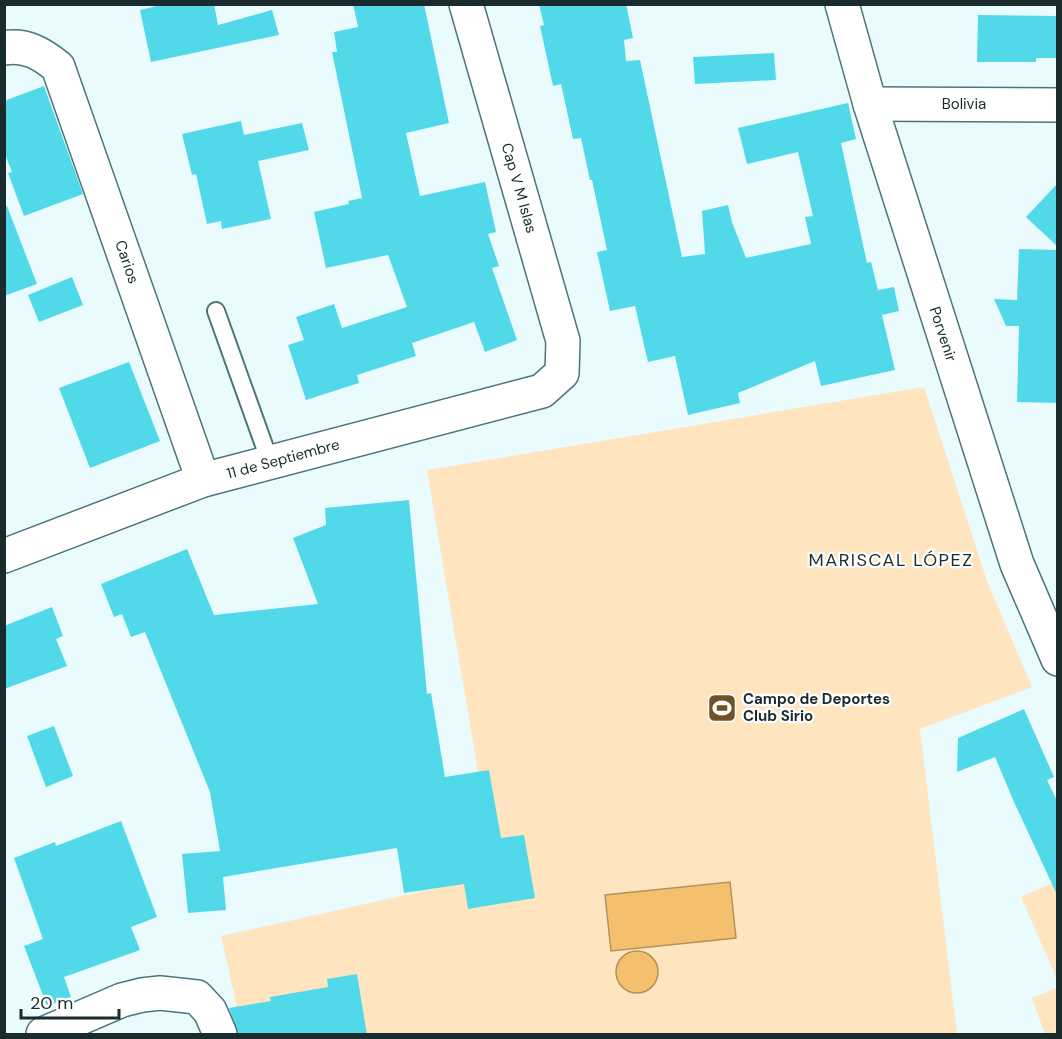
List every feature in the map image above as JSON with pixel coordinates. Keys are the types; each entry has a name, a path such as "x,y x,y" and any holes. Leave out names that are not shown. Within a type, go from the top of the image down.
{"street":[{"name":"Cap V M Islas","path":"466,4 563,341 562,373"},
{"name":"Porvenir","path":"842,4 870,104 1017,564 1058,659"},
{"name":"Carios","path":"4,48 12,47 40,52 58,67 203,480"},
{"name":"Bolivia","path":"870,104 1058,105"},
{"name":"11 de Septiembre","path":"4,556 203,480 542,391 562,373"},
{"path":"42,1035 122,1000 160,993 197,997 210,1011 220,1035"}],"lane":[{"path":"216,311 270,462"}],"shaded area":[{"name":"Campo de Deportes Club Sirio","path":"924,387 987,581 1032,687 920,729 957,1034 243,1034 221,936 450,885 490,843 427,470"},
{"path":"1057,881 1057,979 1021,897"},
{"path":"730,882 736,938 611,951 605,895"},
{"path":"637,951 645,952 652,957 657,964 657,980 652,987 645,992 637,993 629,992 622,987 617,980 616,972 617,964 622,957 629,952"},
{"path":"1057,988 1057,1034 1045,1034 1032,998"}],"building":[{"path":"165,4 214,4 218,25 272,10 279,35 151,62 140,10"},
{"path":"353,4 424,4 449,123 406,133 420,196 485,182 496,232 488,234 499,266 492,268 517,340 485,352 474,322 412,343 416,356 357,375 359,383 306,400 288,345 304,340 296,317 334,304 342,328 407,307 388,255 326,268 314,212 349,204 348,201 362,198 332,52 337,52 334,32 358,27"},
{"path":"539,4 626,4 633,38 624,40 626,61 640,60 682,257 705,254 702,211 728,205 746,258 811,244 805,217 813,216 798,152 747,164 738,128 848,103 856,139 841,143 867,263 871,262 878,290 894,287 899,311 882,315 895,370 821,386 815,361 738,393 740,403 688,415 675,356 648,362 635,306 610,311 597,252 607,250 592,180 590,180 581,138 573,139 561,84 553,86 540,26 544,25"},
{"path":"978,15 1058,16 1058,58 1036,58 1036,62 977,62"},
{"path":"774,53 776,80 695,84 693,57"},
{"path":"44,86 83,194 24,216 8,173 12,172 4,152 4,101"},
{"path":"241,121 244,135 302,123 309,150 258,161 271,219 222,229 221,221 207,224 196,174 192,175 182,134"},
{"path":"1058,183 1058,247 1026,217"},
{"path":"4,206 7,206 37,284 4,296"},
{"path":"1019,249 1058,250 1058,403 1017,402 1019,326 1006,326 994,299 1017,300"},
{"path":"72,277 83,305 39,322 28,295"},
{"path":"129,362 160,441 90,468 59,388"},
{"path":"409,500 427,694 431,693 445,777 489,770 501,838 524,835 535,898 468,909 464,884 404,893 397,848 223,877 226,910 188,913 182,854 220,851 210,792 145,632 131,637 122,614 114,617 101,584 187,549 214,615 318,604 293,538 326,525 325,508"},
{"path":"52,607 63,636 56,639 67,666 4,689 4,626"},
{"path":"1024,709 1054,777 1047,780 1058,803 1058,897 995,757 957,772 958,738"},
{"path":"54,726 73,776 46,787 27,736"},
{"path":"121,821 157,917 131,927 140,950 64,977 71,997 47,1006 24,946 43,939 14,858 55,842 56,846"},
{"path":"357,974 367,1035 238,1035 229,1008 271,1001 270,997 328,987 327,979"}],"place":[{"name":"Campo de Deportes Club Sirio","path":"722,708"}],"district":[{"name":"MARISCAL LÓPEZ","path":"891,560"}]}
